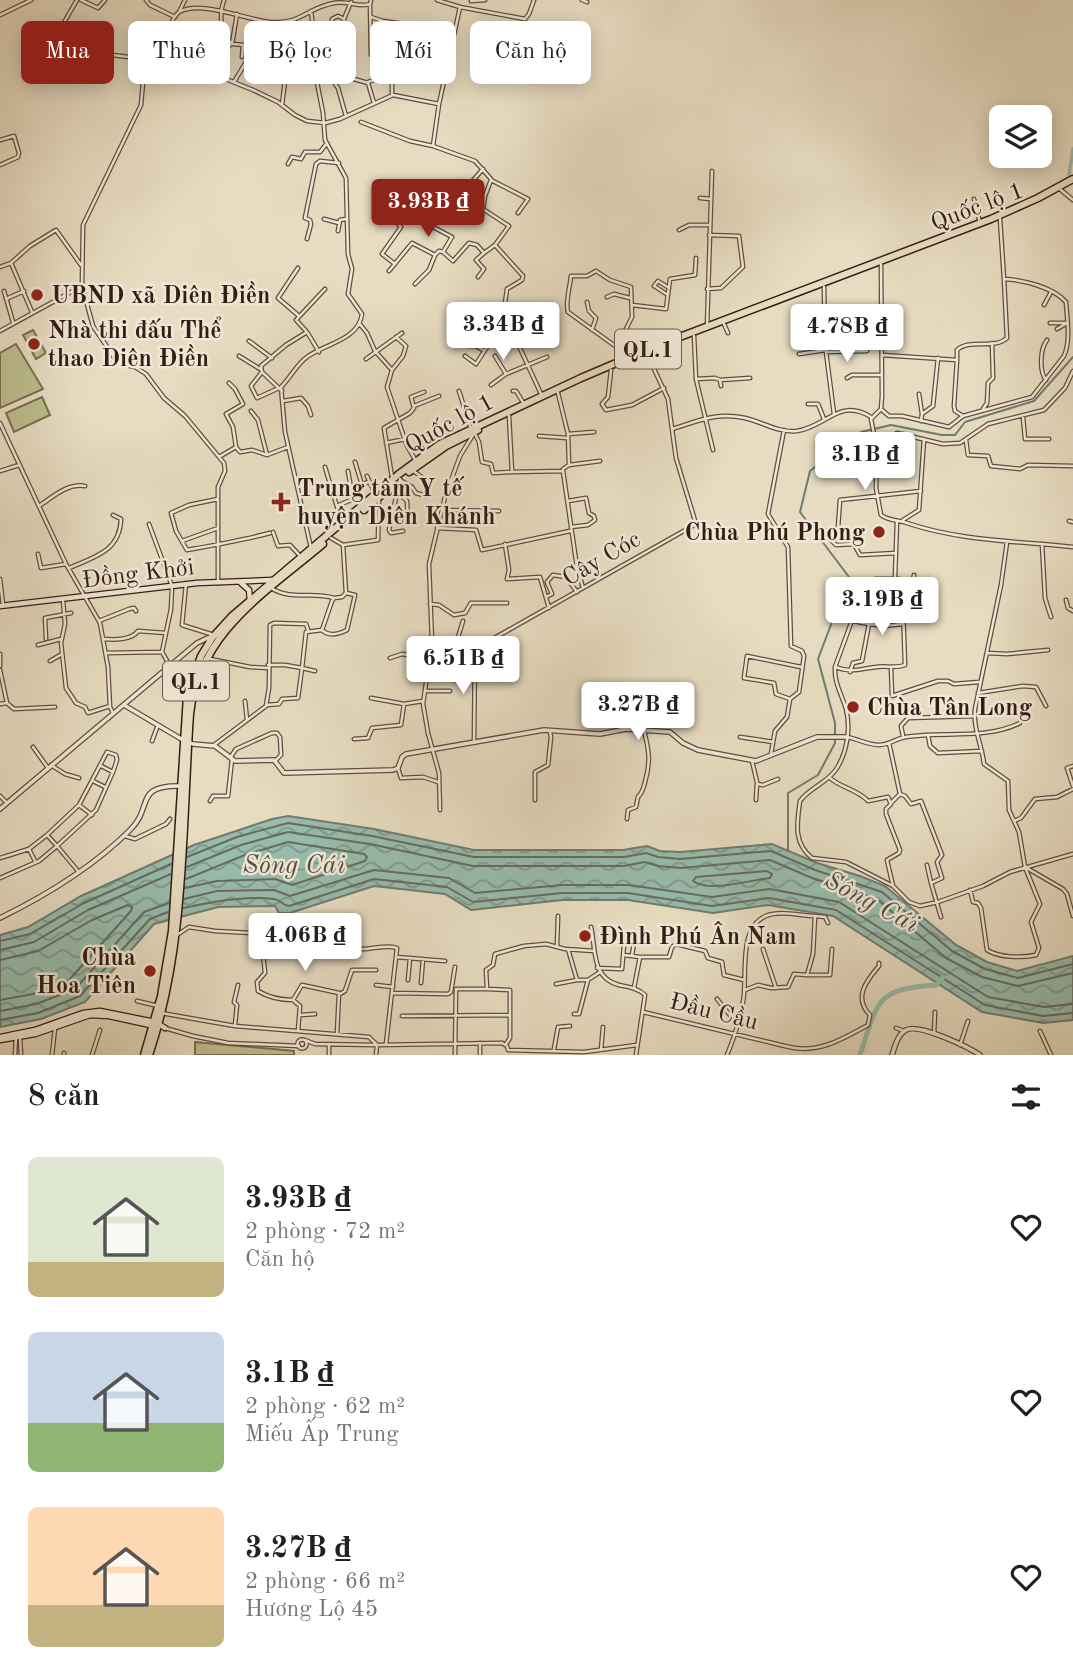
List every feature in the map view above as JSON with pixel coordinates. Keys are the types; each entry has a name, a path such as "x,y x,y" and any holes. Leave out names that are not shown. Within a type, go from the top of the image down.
{"highway":[{"name":"Quốc lộ 1","path":"182,815 181,786 192,697 205,658 221,634 311,548 412,470 473,430 542,396 1000,219 1073,181"},
{"name":"Quốc lộ 1","path":"398,480 416,461 440,444 509,416 622,360 980,223 1062,188"},
{"name":"Quốc lộ 1","path":"182,815 190,687 201,656 214,635 250,600 331,538 377,496"},
{"name":"QL.1","path":"146,1055 158,1025 175,932 182,815"}],"main road":[{"name":"Đồng Khởi","path":"2,606 186,584 278,580"},
{"path":"236,582 246,586 250,593 248,608"},
{"path":"0,1039 54,1026 76,1015 100,1012 158,1025"}],"street":[{"path":"0,15 31,0"},
{"path":"106,0 98,8 79,0 62,26 74,37 80,52 100,48 112,55 128,57"},
{"path":"146,0 150,5 175,17"},
{"path":"173,21 185,0"},
{"path":"224,0 221,10 225,36 232,44 243,45 242,57"},
{"path":"437,0 525,19 534,0"},
{"path":"470,8 471,0 485,0"},
{"path":"582,0 587,2"},
{"path":"332,21 338,16 345,19 351,2"},
{"path":"289,21 299,19 316,7 333,3 351,2 365,6 371,2"},
{"path":"371,2 371,21"},
{"path":"179,12 195,7 266,21"},
{"path":"433,146 439,104 460,7"},
{"path":"311,11 313,21"},
{"path":"232,44 237,14"},
{"path":"371,17 387,21"},
{"path":"234,82 244,65"},
{"path":"356,79 368,82 374,104"},
{"path":"230,80 282,105 303,120 325,123 346,117 392,95 439,104"},
{"path":"143,84 141,105 83,225 82,286 93,326 116,360 142,371 164,398 185,416 219,457 225,469 218,484 218,583"},
{"path":"282,105 285,84"},
{"path":"307,332 286,345 261,370 251,386 257,398 281,389 308,356 340,341 359,323 362,314 348,294 352,269 348,254 346,178 327,144 317,84"},
{"path":"335,84 346,117"},
{"path":"392,95 393,84"},
{"path":"361,122 410,141 472,160 484,169 491,180 528,199 518,213"},
{"path":"0,139 14,136 19,153 18,157 0,165"},
{"path":"288,164 292,157 301,159 305,152 320,152 327,144"},
{"path":"307,239 311,224 310,220 305,218 316,164 319,161 339,163"},
{"path":"443,252 452,237 433,227 446,198 458,184 470,184 484,169"},
{"path":"707,327 712,171"},
{"path":"483,209 491,180"},
{"path":"1062,188 1073,200"},
{"path":"395,264 382,254 401,227 396,222 401,217 408,221 428,190 483,209 509,226 495,245 476,260 484,270 478,277"},
{"path":"700,198 711,199"},
{"path":"974,199 980,223"},
{"path":"324,219 338,223"},
{"path":"338,231 341,219 347,219"},
{"path":"963,416 955,411 953,404 957,350 962,345 1004,342 1007,338 1000,219"},
{"path":"679,230 689,225 709,225"},
{"path":"0,267 11,263 30,246 55,230 81,265"},
{"path":"707,289 721,288 743,267 739,236 709,235"},
{"path":"389,271 413,243 435,255"},
{"path":"415,284 429,270 439,251 453,261 471,243 484,253"},
{"path":"495,245 523,275 522,280 507,289 504,313 542,396"},
{"path":"632,305 666,309 670,279 695,275 696,258"},
{"path":"11,263 32,312"},
{"path":"871,417 881,409 881,264"},
{"path":"298,268 278,298 299,316"},
{"path":"622,351 568,312 566,304 571,288 571,276 587,276 596,271 610,280 631,287 632,317 624,333 622,360"},
{"path":"881,409 889,416 902,416 947,428 963,416 1032,397 1066,352 1066,302 1051,292 1028,283 1004,279"},
{"path":"668,295 654,286 658,281 669,288"},
{"path":"0,331 82,286"},
{"path":"824,287 826,351 834,414"},
{"path":"319,352 298,323 299,316 325,289"},
{"path":"4,291 13,323"},
{"path":"6,299 24,291"},
{"path":"1044,305 1051,292"},
{"path":"607,296 614,294 631,298"},
{"path":"587,302 589,311 596,317 592,330"},
{"path":"359,323 367,332 368,340 376,352 392,370"},
{"path":"1049,323 1067,323"},
{"path":"1057,329 1067,323"},
{"path":"724,324 727,333"},
{"path":"816,329 882,328"},
{"path":"366,359 402,332"},
{"path":"465,356 476,363 494,339 512,332"},
{"path":"694,336 696,379 713,450"},
{"path":"396,337 406,346 403,356 392,370 388,384 405,439 416,461"},
{"path":"1046,380 1042,374 1042,351 1047,340"},
{"path":"249,341 272,358"},
{"path":"983,410 987,403 989,383 993,378 992,343"},
{"path":"468,346 484,350"},
{"path":"799,354 867,351"},
{"path":"647,354 652,369 664,387 672,429 706,417 743,417 784,430 804,429 834,414 857,409 871,417"},
{"path":"882,355 957,360"},
{"path":"239,356 261,370 281,389 288,447 311,548"},
{"path":"495,356 506,374"},
{"path":"491,385 506,374 547,357"},
{"path":"922,414 934,404 938,358"},
{"path":"611,370 608,397 602,404 606,410 632,405 664,387"},
{"path":"877,450 895,433 943,444 956,444 988,424 1040,412 1065,388 1073,371"},
{"path":"847,378 852,375 882,375"},
{"path":"696,379 750,378"},
{"path":"720,380 721,386"},
{"path":"229,383 243,404 226,414 233,426 236,447 240,452 251,450 267,456 288,447"},
{"path":"459,391 479,442 482,462 491,464 493,473 562,470 569,465 600,461"},
{"path":"513,391 516,391 524,404"},
{"path":"557,391 567,436 569,465"},
{"path":"414,406 411,397 424,392"},
{"path":"919,394 921,421"},
{"path":"403,531 391,533 389,530 398,480 384,428 410,413 414,406 439,396"},
{"path":"283,401 300,397 307,404 311,415"},
{"path":"808,404 818,404 824,419"},
{"path":"251,411 258,421 267,456"},
{"path":"509,416 512,472"},
{"path":"871,417 877,450 878,497 884,518 903,521 933,532 1073,547"},
{"path":"1023,417 1024,438 1048,439"},
{"path":"0,423 66,564 99,621 104,639 113,714"},
{"name":"Cây Cóc","path":"475,649 696,524 677,458 672,429"},
{"path":"440,810 440,782 423,701 432,642 429,560 460,456 473,430"},
{"path":"771,757 775,731 787,716 790,699 799,692 804,653 790,646 788,547 768,514 784,430"},
{"path":"540,436 594,432"},
{"path":"904,434 907,475"},
{"path":"386,443 405,439"},
{"path":"903,521 919,510 924,439"},
{"path":"966,439 968,455 988,456 991,466 1020,469 1028,465 1073,466"},
{"path":"219,457 236,447"},
{"path":"355,462 362,485"},
{"path":"0,471 19,465"},
{"path":"325,467 342,523"},
{"path":"412,470 430,483"},
{"path":"562,470 577,567 583,588"},
{"path":"337,506 354,499 348,471"},
{"path":"331,538 343,545 379,540 377,496 367,476"},
{"path":"398,480 412,487 415,493 426,496"},
{"path":"332,493 369,482"},
{"path":"39,506 66,488 85,486"},
{"path":"896,553 860,555 854,544 836,545 826,531 838,528 839,500 921,491"},
{"path":"397,492 407,501 408,522"},
{"path":"437,528 476,530 482,550 588,525 595,520 589,513 586,498 568,501"},
{"path":"218,499 172,511 176,531 187,550 250,540 272,533 278,546 290,545 301,557"},
{"path":"442,510 499,511"},
{"path":"69,569 99,556 117,539 121,533 121,519 113,515"},
{"path":"835,667 850,672 903,666 907,661 902,605 895,594 893,578 897,521"},
{"path":"149,523 172,586 171,609 162,652 170,666"},
{"path":"182,541 219,528"},
{"path":"970,890 973,902 980,905 987,950 1013,956 1036,955 1039,948 1031,922 1040,904 1026,867 1021,837 1008,804 1009,781 984,764 975,732 974,716 1001,585 1007,540"},
{"path":"505,544 508,579 539,577 549,608"},
{"path":"1042,544 1045,597 1051,617"},
{"path":"343,545 346,593"},
{"path":"38,554 41,568 66,564"},
{"path":"547,597 552,593 547,582 551,576 564,575 577,592"},
{"path":"914,575 910,581 875,579 862,593 835,667 836,684 847,712 847,737 841,760 830,778 800,801 797,828 799,840 813,858 844,861 893,886 915,905 938,902 1026,867 1073,854"},
{"path":"863,623 876,588 875,579"},
{"path":"0,581 2,606"},
{"path":"186,584 182,625 214,635"},
{"path":"271,588 286,595 323,595 334,598 342,597 346,593"},
{"path":"308,630 322,630 331,634 347,630 355,595 346,593"},
{"path":"322,630 334,598"},
{"path":"63,600 65,627 61,639 66,691 75,702 85,707 88,713 110,706"},
{"path":"1066,600 1069,610 1073,611"},
{"path":"430,604 459,615 465,613 471,603 507,603"},
{"path":"99,621 129,608 136,611"},
{"path":"46,639 45,618 71,613"},
{"path":"456,647 463,621"},
{"path":"853,621 903,624"},
{"path":"267,705 271,624 306,624 308,630"},
{"path":"850,672 853,663 862,661 869,624"},
{"path":"212,746 267,705 279,704 282,699 298,698 305,634 308,630"},
{"path":"104,639 116,640 134,636 138,631 166,634"},
{"path":"0,809 197,643 214,635"},
{"path":"38,645 61,639"},
{"path":"432,642 475,649 474,743"},
{"path":"987,653 1048,650"},
{"path":"106,653 162,652"},
{"path":"0,654 7,703 14,709 55,707"},
{"path":"50,661 62,654"},
{"path":"390,658 404,654 431,659"},
{"path":"790,699 776,694 774,683 744,678 747,656 801,667"},
{"path":"205,658 250,667 285,665 315,671"},
{"path":"891,667 893,696 938,681 954,684 981,682"},
{"path":"454,680 475,680"},
{"path":"978,693 1036,687 1046,706"},
{"path":"425,691 450,691"},
{"path":"371,698 404,704 423,701"},
{"path":"245,701 247,719"},
{"path":"0,704 7,703"},
{"path":"354,739 368,738 372,728 401,725 404,704"},
{"path":"124,705 186,741 212,746 231,759 275,761 281,755 281,737 272,733 236,749 231,759 228,796 214,796 209,801"},
{"path":"904,737 901,726 908,718 974,716"},
{"path":"440,782 423,777 402,779 398,768 405,754 549,730 598,734 621,729 670,732 698,750 752,761 771,757 817,737 841,736 873,744 890,743 904,737 955,735 1012,726 1020,723 1020,718"},
{"path":"152,741 158,725"},
{"path":"535,800 535,772 547,766 549,760 549,730"},
{"path":"627,819 628,810 636,807 638,797 643,793 648,775 650,757 644,730"},
{"path":"928,735 930,746 938,754 982,751"},
{"path":"740,737 774,742"},
{"path":"890,743 900,794"},
{"path":"33,747 50,766 79,778"},
{"path":"0,858 29,849 47,835 79,805 107,752 116,755 113,772 92,815 35,862 0,878"},
{"path":"275,761 284,773 341,773 398,768"},
{"path":"752,761 757,784 756,800"},
{"path":"100,766 113,772"},
{"path":"1014,821 1021,818 1035,799 1057,797 1073,788 1067,768 1073,766"},
{"path":"830,778 838,785 861,794 867,801 887,796 891,803"},
{"path":"757,784 778,779"},
{"path":"93,780 106,788"},
{"path":"0,918 79,873 125,836 137,822 151,792 163,786 181,786"},
{"path":"893,886 887,860 900,850 885,812 900,794"},
{"path":"900,794 905,796 910,804 920,801 929,817 942,855 937,862 942,878 931,883"},
{"path":"0,796 7,803"},
{"path":"79,805 92,815"},
{"path":"125,836 135,839 166,824 170,819"},
{"path":"47,835 79,873"},
{"path":"29,849 35,862"},
{"path":"927,865 941,917"},
{"path":"1026,867 1063,889 1073,916"},
{"path":"727,1055 738,1025 745,990 746,950 751,928 765,916 772,914 815,916 826,918 828,923"},
{"path":"558,915 558,946"},
{"path":"807,975 813,954 815,916"},
{"path":"591,926 597,968 600,972 611,983 634,988 645,995 636,1055"},
{"path":"175,932 189,927 215,932 287,935 294,938 302,935"},
{"path":"261,934 265,971 257,981 257,989 271,997 292,1000 300,1005 298,1031"},
{"path":"628,939 634,943 632,955"},
{"path":"624,955 669,957 673,945 685,944 705,951 708,958 721,961 724,975 745,980"},
{"path":"487,989 486,970 493,965 496,954 526,945 594,951"},
{"path":"597,968 622,969 624,945"},
{"path":"359,949 397,948 386,1044"},
{"path":"568,949 577,979"},
{"path":"763,949 776,988"},
{"path":"745,990 758,985 776,988 789,986 794,974 829,976 832,949"},
{"path":"396,957 444,961"},
{"path":"634,988 640,957"},
{"path":"408,980 410,958"},
{"path":"421,983 423,959"},
{"name":"Đầu Cầu","path":"643,1012 806,1051 824,1047 868,1025 870,1015 864,1008 863,985 879,963"},
{"path":"392,993 448,994 451,992 455,967"},
{"path":"292,1000 302,985 340,994 345,991 353,969 376,970"},
{"path":"555,984 577,979 588,980 600,972"},
{"path":"574,1014 579,1014 588,980"},
{"path":"235,1026 237,1005 234,1002 238,985"},
{"path":"376,985 393,987"},
{"path":"455,1055 456,989 510,990 510,1038 506,1044"},
{"path":"337,1034 340,994"},
{"path":"717,999 738,1025"},
{"path":"137,1001 160,1010 235,1026 370,1037 377,1045 376,1055"},
{"path":"934,1034 935,1012"},
{"path":"300,1015 315,1014"},
{"path":"402,1016 510,1015"},
{"path":"960,1045 968,1021"},
{"path":"158,1025 228,1043 288,1044 302,1047 315,1044 506,1044"},
{"path":"52,1055 54,1026"},
{"path":"554,1051 559,1026 570,1026"},
{"path":"601,1050 603,1027"},
{"path":"896,1028 934,1034 980,1055"},
{"path":"92,1055 100,1030"},
{"path":"892,1055 904,1031"},
{"path":"1040,1031 1051,1055"},
{"path":"15,1055 17,1037"},
{"path":"17,1037 21,1055"},
{"path":"288,1044 305,1040 315,1044"},
{"path":"302,1055 305,1040"},
{"path":"299,1041 302,1047"},
{"path":"480,1043 480,1055"},
{"path":"329,1044 329,1055"},
{"path":"506,1044 508,1055"},
{"path":"508,1050 601,1050 637,1045"}],"green space":[{"name":"Nhà thi đấu Thể thao Diên Điền","path":"33,330 46,353 36,359 23,335"},
{"path":"16,344 43,389 0,408 0,353"},
{"path":"42,397 50,415 14,432 6,413"},
{"path":"195,1042 294,1051 294,1055 195,1055"}],"water":[{"name":"Sông Cái","path":"288,816 374,829 474,850 623,850 647,846 660,851 680,852 772,844 817,863 885,886 956,945 987,962 1017,971 1073,956 1073,1020 1043,1023 982,1012 833,916 768,905 713,913 628,900 562,900 471,910 445,894 374,886 290,913 279,913 275,906 218,907 154,924 85,1002 41,1019 0,1027 0,935 28,927 81,896 194,845"}],"waterway":[{"path":"1069,175 1073,149"},
{"path":"788,851 788,793 818,775 835,743 835,723 818,659 849,577 800,512 810,471 861,432 891,425 955,435 965,422 1034,401 1073,357"},
{"path":"860,1055 871,1022 882,1001 901,990 936,985 942,978"}],"place":[{"name":"UBND xã Diên Điền","path":"37,295"},
{"name":"Nhà thi đấu Thể thao Diên Điền","path":"34,344"},
{"name":"Trung tâm Y tế huyện Diên Khánh","path":"281,502"},
{"name":"Chùa Phú Phong","path":"879,532"},
{"name":"Chùa Tân Long","path":"853,707"},
{"name":"Đình Phú Ân Nam","path":"585,936"},
{"name":"Chùa Hoa Tiên","path":"150,971"}]}
